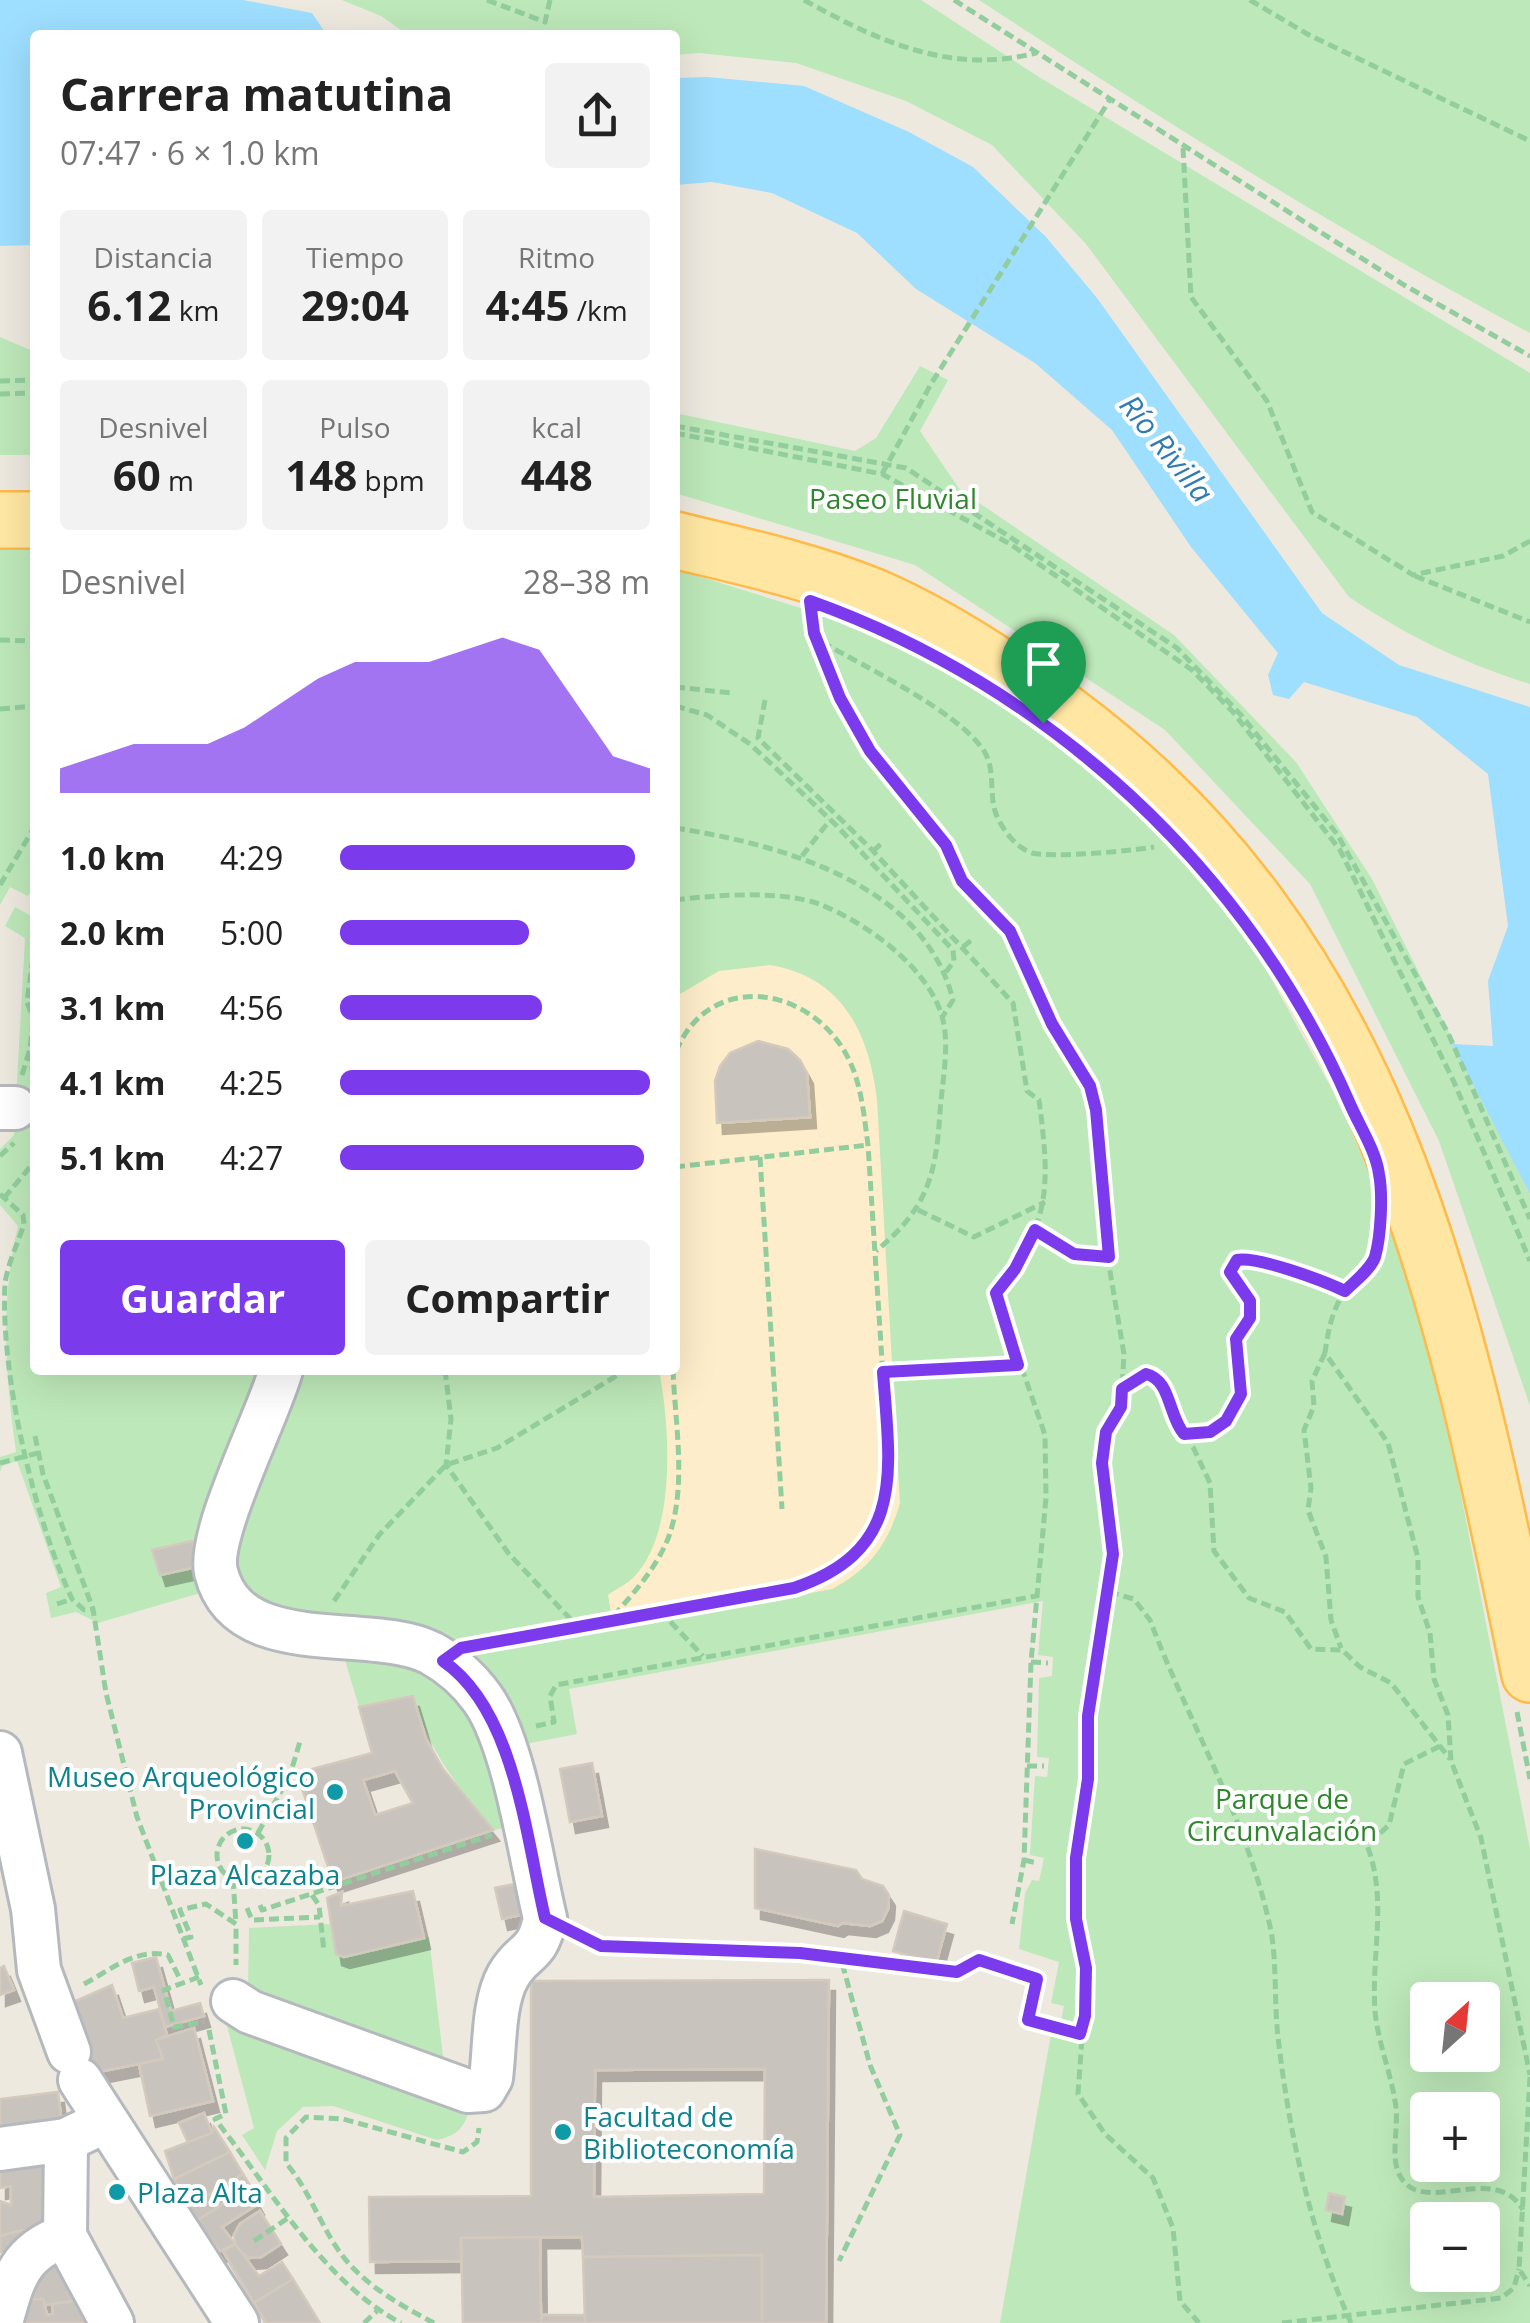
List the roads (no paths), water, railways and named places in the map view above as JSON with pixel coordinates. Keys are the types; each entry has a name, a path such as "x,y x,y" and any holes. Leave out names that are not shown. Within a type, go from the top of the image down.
{"main road":[{"path":"0,494 30,493"},
{"path":"680,514 765,534 885,574 1000,634 1126,722 1212,801 1346,988 1395,1089 1438,1194 1471,1299 1530,1538"},
{"path":"0,520 30,520"},
{"path":"680,541 874,598 988,659 1110,746 1193,823 1258,901 1326,1007 1374,1102 1421,1224 1466,1376 1523,1689"}],"street":[{"path":"233,2001 250,2012 468,2091 484,2090 491,2078 503,1988 510,1972 539,1946 545,1918 499,1735 485,1701 428,1652 381,1640 314,1636 264,1625 231,1604 216,1570 219,1533 279,1375"},
{"path":"0,1752 16,1914 74,2066 237,2323"},
{"path":"0,2150 66,2140 106,2120"},
{"path":"66,2140 65,2236 112,2323"},
{"path":"1,2323 21,2267 35,2247 65,2236"}],"water":[{"path":"0,0 243,0 312,13 324,30 30,30 30,245 0,246"},
{"name":"Río Rivilla","path":"680,78 804,86 909,132 973,167 1046,237 1097,298 1322,613 1399,665 1530,707 1530,1194 1452,1044 1493,1046 1488,981 1508,926 1488,774 1417,717 1304,682 1289,699 1273,695 1268,675 1278,653 1191,547 1112,430 1035,363 916,289 857,233 772,193 712,182 680,185"}],"place":[{"name":"Museo Arqueológico Provincial","path":"335,1792"},
{"name":"Plaza Alcazaba","path":"245,1841"},
{"name":"Facultad de Biblioteconomía","path":"563,2132"},
{"name":"Plaza Alta","path":"117,2192"}],"park label":[{"name":"Paseo Fluvial","path":"893,498"},
{"name":"Parque de Circunvalación","path":"1282,1814"}]}
